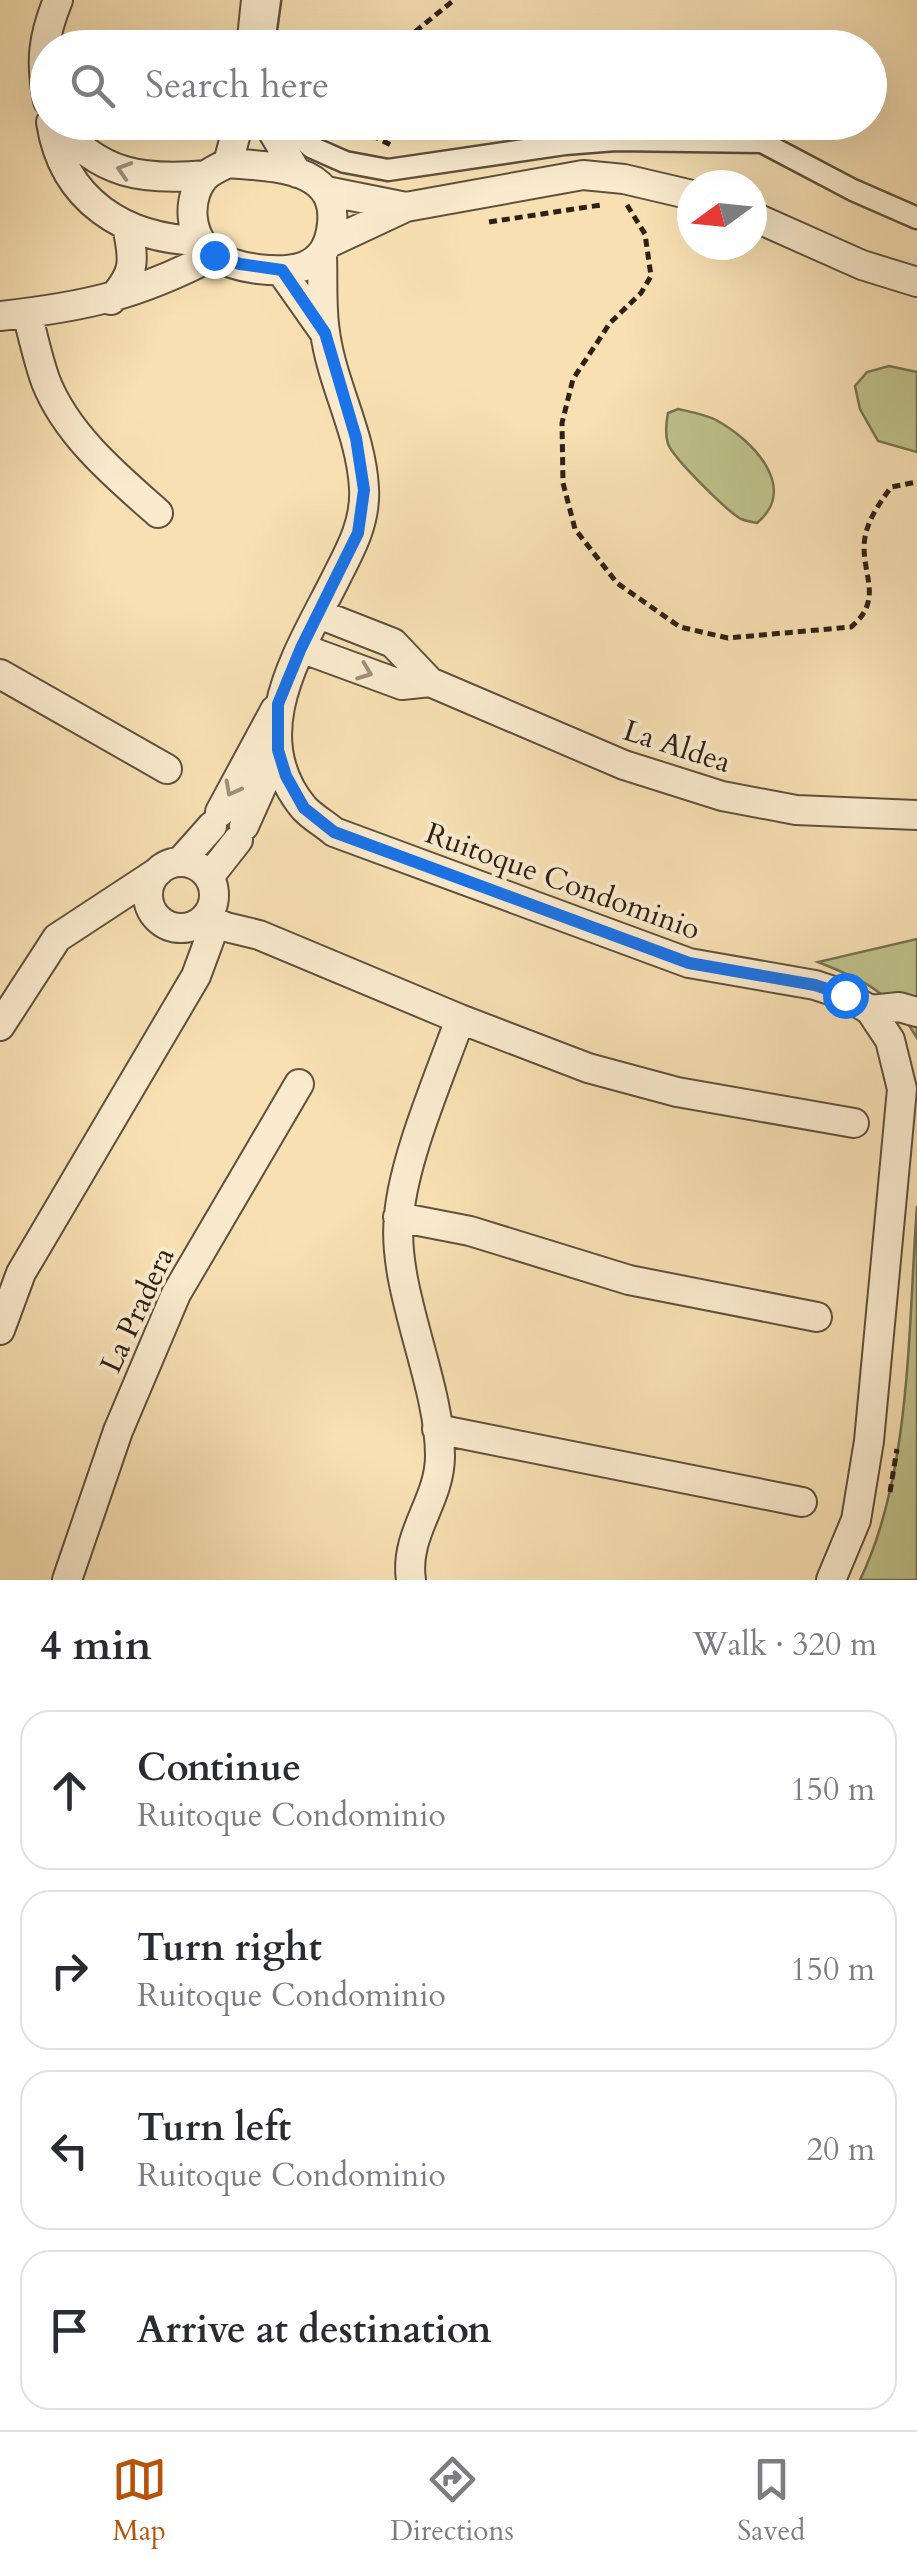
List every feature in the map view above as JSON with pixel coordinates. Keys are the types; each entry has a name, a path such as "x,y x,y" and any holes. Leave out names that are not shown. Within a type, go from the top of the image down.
{"street":[{"path":"47,30 58,0"},
{"path":"254,30 256,0"},
{"path":"266,30 270,0"},
{"path":"54,140 67,172 90,202 126,227 164,240 207,248 240,264 282,270 306,266 325,249 406,207 583,175 624,179 677,191"},
{"path":"73,140 92,158 121,171 152,178 218,169 298,173 314,179 326,191 406,207"},
{"path":"207,248 191,211 196,192 218,169 231,140"},
{"path":"278,140 298,173"},
{"path":"303,140 344,162 388,170 599,141 762,142 853,190 917,218"},
{"name":"Ruitoque Condominio","path":"228,826 301,648 358,533 364,490 356,438 325,333 325,249 334,214 326,191"},
{"path":"767,223 862,265 917,282"},
{"path":"111,300 129,279 132,250 126,227"},
{"path":"158,513 107,467 73,427 13,315 111,300 184,271 207,248"},
{"name":"Ruitoque Condominio","path":"282,270 325,333"},
{"name":"La Aldea","path":"318,614 394,643 430,682 624,765 722,796 796,810 917,815"},
{"name":"La Aldea","path":"301,648 402,686 430,682"},
{"path":"0,674 167,769"},
{"name":"Ruitoque Condominio","path":"278,704 278,750 286,776 304,808 334,832 689,963 815,985 845,995 870,1010 899,1007 917,1012"},
{"name":"Ruitoque Condominio","path":"228,826 278,750"},
{"path":"0,1026 57,938 228,826"},
{"path":"197,922 213,902 210,880 228,826"},
{"path":"258,935 230,897 201,869 169,867 149,888 151,908 164,923 197,922 258,935 588,1068 677,1092 854,1123"},
{"path":"106,903 151,908"},
{"path":"0,1330 21,1273 196,976 210,938 197,922"},
{"path":"832,1580 856,1520 869,1441 902,1088 904,1042 870,1010"},
{"path":"411,1580 408,1562 412,1540 436,1483 440,1458 402,1266 398,1217 408,1170 460,1019"},
{"name":"La Pradera","path":"67,1580 118,1431 176,1294 299,1084"},
{"path":"398,1217 470,1231 629,1280 817,1317"},
{"path":"437,1429 802,1502"}],"path":[{"path":"416,30 454,0"},
{"path":"625,202 644,234 651,276 641,293 610,324 573,378 562,423 563,483 575,529 617,583 680,627 728,638 851,626 865,615 871,590 864,541 871,515 891,487 917,482"},
{"path":"473,222 625,202 640,207"}],"green space":[{"path":"889,366 917,372 917,452 878,441 860,409 855,386 867,372"},
{"path":"678,409 707,416 730,428 766,465 774,494 769,509 757,523 741,519 725,506 672,451 666,432 668,413"},
{"path":"917,939 917,1038 897,1009 875,990 818,962"},
{"path":"917,1206 917,1580 860,1580 877,1538 899,1446"}],"route":[{"path":"214,255 240,264 282,270 325,333 356,438 364,490 358,533 278,704 278,750 286,776 304,808 334,832 689,963 815,985 845,995"}]}
